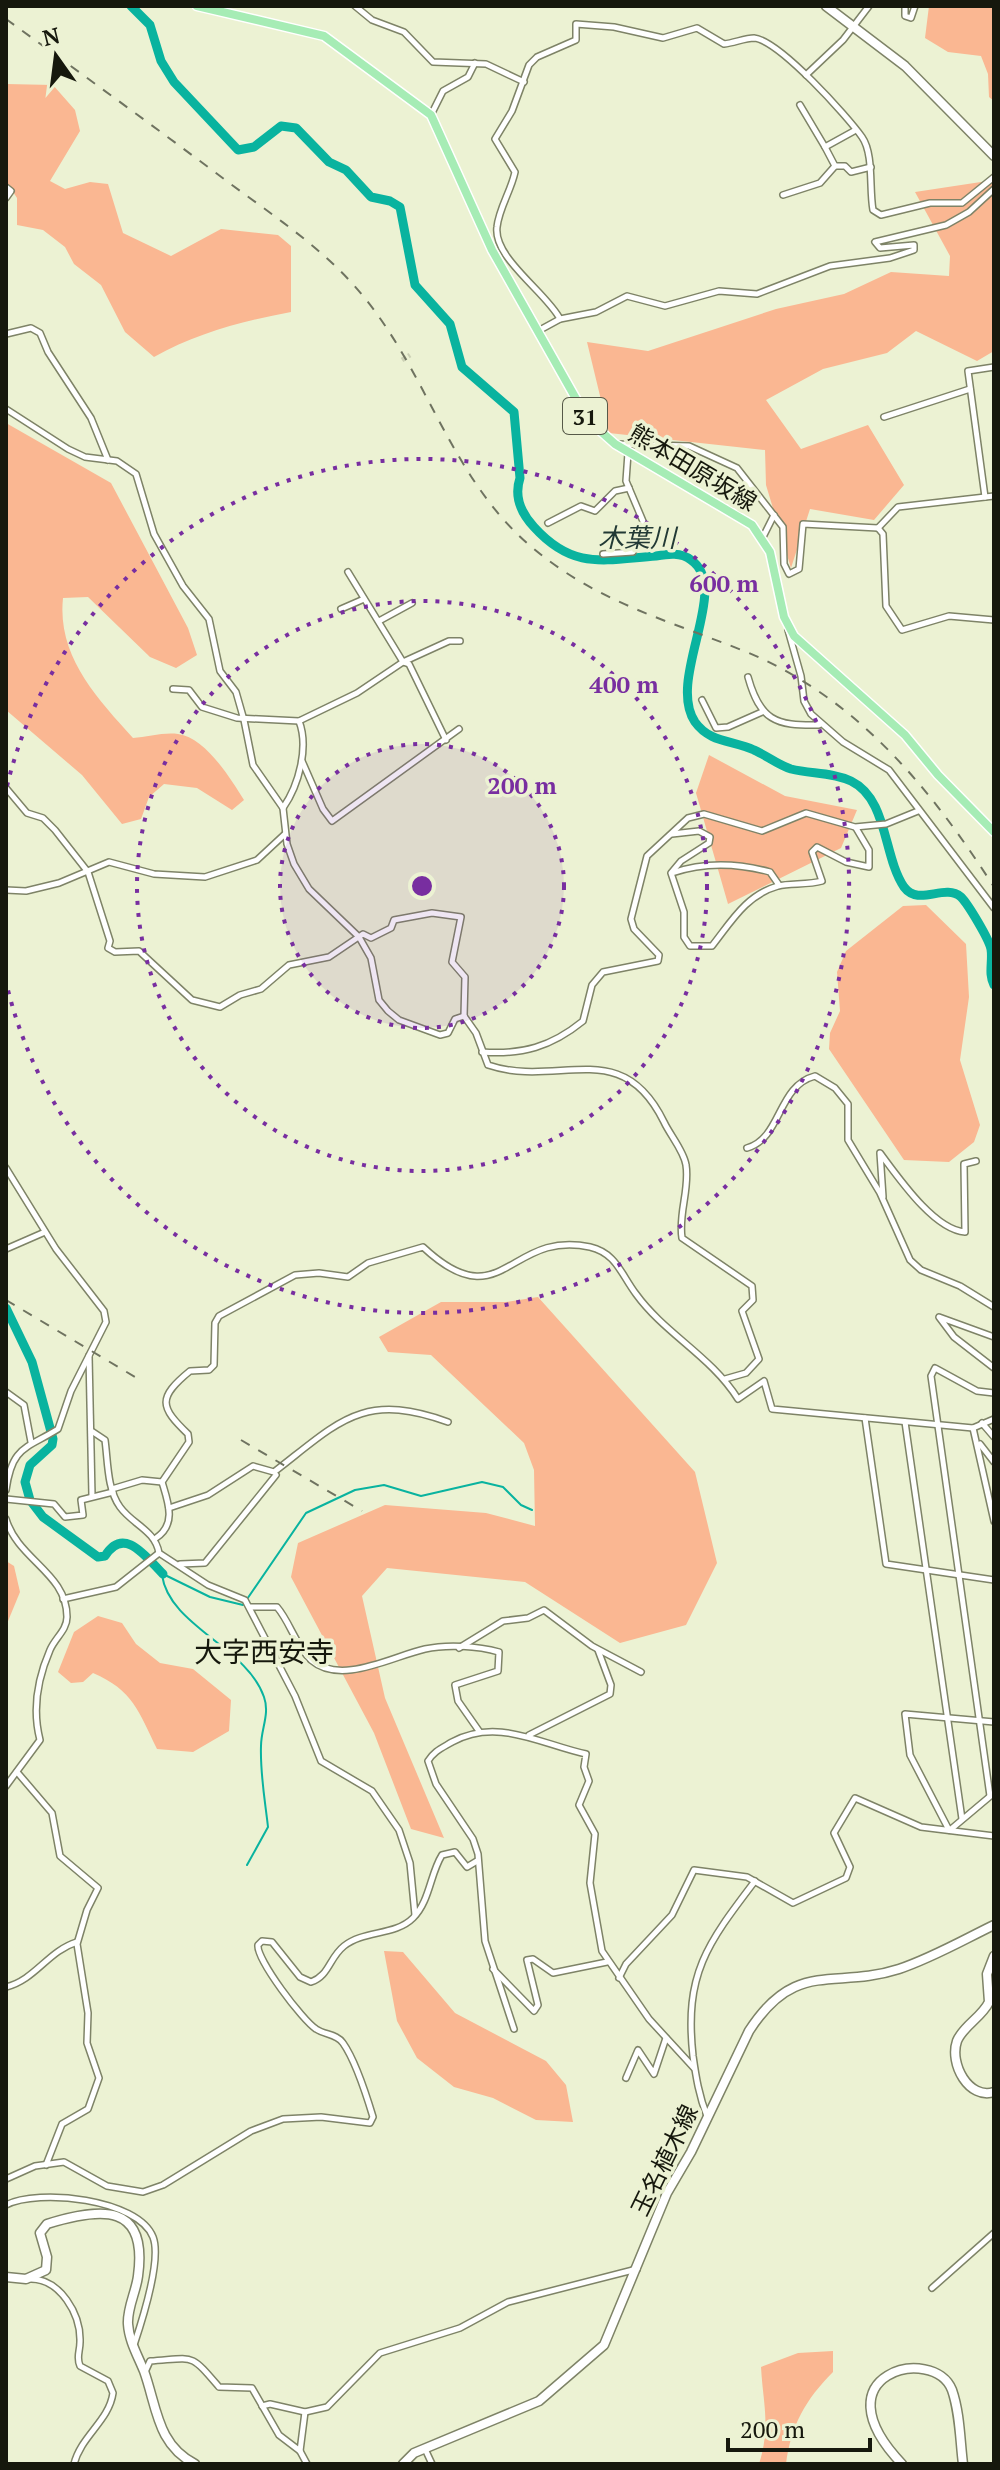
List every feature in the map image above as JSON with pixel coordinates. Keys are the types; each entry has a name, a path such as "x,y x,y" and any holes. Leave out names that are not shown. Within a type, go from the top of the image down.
{"main road":[{"name":"熊本田原坂線","path":"197,6 324,36 431,115 492,250 588,420 615,444 738,516 763,537 774,564 784,617 804,648 905,735 946,784 992,826"},
{"path":"826,6 905,66 994,156"},
{"name":"玉名植木線","path":"403,2464 425,2449 539,2401 604,2345 667,2193 749,2031 758,2017 788,1989 810,1980 901,1968 994,1925"},
{"path":"994,1956 987,1974 989,2002 962,2034 955,2050 957,2062 971,2090 980,2094 994,2092"},
{"path":"6,2277 26,2279 46,2270 47,2257 40,2233 47,2224 105,2213 132,2225 138,2234 140,2249 138,2277 128,2315 133,2346 145,2373 164,2435 179,2456 195,2464"},
{"path":"902,2464 876,2431 869,2412 870,2395 899,2369 919,2368 937,2374 951,2388 963,2464"}],"street":[{"path":"355,6 372,20 404,32 433,62 475,63 507,71 524,82"},
{"path":"806,75 869,6"},
{"path":"905,6 905,16 911,18 915,6"},
{"path":"560,319 509,258 496,236 497,223 515,172 495,139 524,82 529,65 537,57 576,40 578,23 663,38 697,28 724,44 756,38 769,44 842,110 854,131 863,138 871,167 868,178 873,210 881,215 930,203 962,203 994,177"},
{"path":"431,115 443,91 468,77 475,63"},
{"path":"800,105 835,166"},
{"path":"825,147 854,131"},
{"path":"783,195 820,183 835,166 845,166 851,172 871,167"},
{"path":"6,187 11,193 6,198"},
{"path":"537,331 560,319 596,312 627,296 665,306 719,291 765,293 830,266 908,253 914,245 880,248 875,242 946,225 969,212 994,189"},
{"path":"6,334 31,328 40,333 48,352 91,418 108,460"},
{"path":"985,497 968,371 994,367"},
{"path":"884,417 970,389"},
{"path":"6,409 68,449 85,457 125,464 136,474 154,534 183,586 209,619 220,671 236,692 253,765 283,808 294,864 309,889 359,937 371,958 379,1000 399,1020 440,1035 448,1033 455,1019 464,1016"},
{"path":"615,444 689,446 728,463 745,476 783,527 784,564 789,574 799,569 803,524 878,528 883,534 886,606 902,630 949,616 994,620"},
{"path":"603,554 633,552 645,526 629,488 628,452"},
{"path":"548,523 581,506 595,511 615,491 629,488"},
{"path":"878,528 898,507 994,496"},
{"path":"763,537 774,515"},
{"path":"348,572 403,662 409,664 446,740"},
{"path":"341,609 364,599"},
{"path":"379,621 412,603"},
{"path":"784,617 801,676 804,701 820,725 880,762 908,792 918,811 994,908"},
{"path":"173,689 189,690 202,707 244,720 299,721 357,693 403,662 449,641 460,641"},
{"path":"748,677 762,712 786,725 820,725"},
{"path":"702,700 716,728 728,727 762,712"},
{"path":"283,808 302,761 305,736 299,721"},
{"path":"302,761 323,809 332,821 459,729"},
{"path":"6,788 27,813 43,818 55,830 88,872 110,941 108,948 115,952 139,951 192,1000 201,1004 220,1007 240,995 261,989 280,970 329,957 359,937 381,934 394,920 414,914 461,917 452,962 465,977 464,1016 476,1033 488,1065 529,1074 558,1068 611,1073 639,1084 650,1095 687,1169 682,1238 752,1286 753,1300 742,1311 759,1359 746,1373 725,1379"},
{"path":"482,1052 526,1052 559,1039 583,1021 592,985 603,972 658,961 659,955 634,929 631,919 647,856 688,818 704,814 762,831 806,813 855,827 886,824 918,811"},
{"path":"671,873 684,912 684,937 690,946 712,946 742,906 779,885 801,887 822,881 812,852 817,847 846,862 869,867 869,850 855,827"},
{"path":"671,834 691,830 710,837 709,843 681,861 671,873"},
{"path":"6,890 26,891 88,872 109,862 154,874 205,877 257,860 286,833"},
{"path":"671,873 709,863 770,872 779,885"},
{"path":"747,1148 761,1142 796,1085 815,1076 824,1079 848,1104 848,1140 915,1266 994,1307"},
{"path":"883,1202 880,1153 931,1213 952,1229 965,1232 964,1164 976,1161"},
{"path":"6,1168 45,1232 104,1311 106,1322 71,1391 58,1429 31,1442 13,1461 6,1490"},
{"path":"6,1249 45,1232"},
{"path":"156,1538 165,1531 169,1508 162,1482 189,1442 188,1434 167,1414 164,1404 169,1391 190,1371 209,1370 214,1365 215,1323 219,1316 295,1275 319,1273 348,1277 368,1263 423,1247 453,1272 473,1277 496,1273 540,1249 557,1244 600,1250 617,1263 635,1293 659,1320 725,1379 738,1399 764,1381 772,1409 973,1428 994,1419"},
{"path":"994,1337 939,1317 954,1337 994,1368"},
{"path":"89,1355 92,1496"},
{"path":"949,1830 992,1795 931,1382 935,1368 977,1391 994,1393"},
{"path":"6,1392 24,1405 31,1442"},
{"path":"169,1508 208,1495 253,1466 274,1472 343,1419 372,1408 422,1413 448,1422"},
{"path":"865,1418 886,1564 994,1580"},
{"path":"905,1422 962,1819"},
{"path":"982,1423 994,1437"},
{"path":"973,1428 994,1521"},
{"path":"93,1432 105,1440 112,1490 130,1518 156,1538 159,1553 208,1585 245,1600 295,1696 321,1761 372,1791 399,1830 410,1863 415,1916"},
{"path":"976,1440 994,1462"},
{"path":"175,1563 191,1567 205,1563 276,1475"},
{"path":"6,1499 54,1504 65,1517 83,1515 81,1500 92,1496 142,1480 162,1482"},
{"path":"6,1519 13,1539 54,1579 63,1599 66,1624 51,1647 34,1706 40,1740 6,1786"},
{"path":"63,1599 116,1587 159,1553"},
{"path":"250,1607 277,1607 311,1660 332,1667 358,1670 428,1648 485,1648 500,1654 498,1671 455,1685 458,1701 479,1731"},
{"path":"458,1649 503,1621 528,1618 544,1610 597,1649 641,1672"},
{"path":"528,1735 610,1694 611,1685 597,1649"},
{"path":"949,1830 910,1755 905,1714 994,1722"},
{"path":"514,2029 485,1941 482,1877 473,1839 436,1784 428,1761 435,1751 486,1729 528,1735 586,1754 584,1767 589,1781 579,1805 595,1834 590,1883 596,1932 607,1962 619,1979 694,2068"},
{"path":"17,1772 52,1813 60,1856 98,1888 87,1910 78,1942 88,2013 87,2043 99,2078 88,2109 62,2124 46,2165"},
{"path":"619,1979 626,1964 672,1915 694,1870 732,1874 755,1881 793,1903 846,1878 850,1867 834,1833 855,1798 921,1827 994,1836"},
{"path":"6,2179 46,2165 69,2164 107,2186 143,2192 163,2185 251,2131 283,2119 321,2117 370,2123 373,2117 364,2089 345,2046 338,2038 314,2028 261,1961 258,1945 262,1941 272,1942 300,1977 311,1982 323,1978 332,1960 351,1942 399,1927 415,1916 442,1855 455,1852 467,1867 477,1861"},
{"path":"707,2117 694,2068 690,2005 695,1976 755,1881"},
{"path":"6,1987 28,1978 58,1948 78,1942"},
{"path":"492,1969 534,2011 538,2005 527,1960 533,1959 553,1973 607,1962"},
{"path":"626,2078 638,2050 654,2074 666,2037"},
{"path":"6,2205 41,2198 89,2202 129,2213 150,2233 156,2259 133,2346"},
{"path":"932,2288 994,2233"},
{"path":"262,2406 270,2404 305,2412 332,2403 380,2353 460,2328 508,2302 637,2269"},
{"path":"26,2279 36,2278 57,2286 79,2331 80,2366 111,2385 112,2402 81,2442 74,2464"},
{"path":"145,2373 150,2361 196,2359 219,2387 252,2388 279,2435 300,2451 307,2464"},
{"path":"300,2451 305,2412"},
{"path":"425,2449 432,2464"}],"shaded area":[{"path":"929,6 994,6 994,101 989,97 988,74 981,56 948,52 925,38"},
{"path":"6,84 53,85 75,110 80,131 50,181 65,189 90,182 108,184 123,233 171,256 221,229 278,235 291,246 291,312 221,329 154,357 125,332 101,285 74,264 65,247 43,230 17,225 17,198 6,181"},
{"path":"994,180 994,351 977,361 916,331 887,353 823,369 766,400 801,449 868,425 904,485 874,520 810,509 791,568 766,485 765,450 609,433 587,342 648,351 776,309 844,294 891,272 949,276 950,256 915,192"},
{"path":"6,423 111,483 188,628 197,655 176,668 150,657 88,597 63,598 66,639 82,674 133,738 178,734 188,737 207,751 244,800 232,810 197,788 164,784 149,797 141,819 122,824 82,775 6,710"},
{"path":"709,755 785,796 857,810 841,848 728,904 696,793"},
{"path":"926,905 966,944 969,997 960,1060 980,1125 974,1142 949,1162 904,1160 829,1049 830,1033 840,1011 837,972 846,951 903,906"},
{"path":"538,1297 695,1472 717,1563 686,1625 620,1643 525,1582 387,1568 362,1596 385,1698 444,1838 411,1829 374,1733 291,1577 298,1543 385,1505 486,1513 535,1526 534,1470 524,1443 431,1355 388,1352 379,1337 441,1302 506,1302"},
{"path":"6,1561 14,1566 20,1592 6,1626"},
{"path":"98,1616 122,1623 136,1644 160,1663 193,1669 231,1700 229,1731 193,1752 157,1749 133,1704 117,1687 93,1673 83,1682 71,1683 58,1672 74,1632"},
{"path":"384,1951 403,1952 455,2013 546,2061 566,2085 573,2122 536,2120 493,2098 454,2087 417,2058 397,2021"},
{"path":"833,2351 833,2372 801,2414 786,2464 759,2464 765,2426 761,2367 798,2353"}],"waterway":[{"name":"木葉川","path":"131,6 150,25 161,61 174,82 238,150 254,147 281,126 296,128 329,162 346,170 371,197 390,201 400,207 415,285 450,324 462,367 514,412 520,478 518,498 529,522 548,541 576,556 604,560 674,554 691,560 702,573 705,591 688,682 688,704 695,722 707,734 754,750 786,767 844,778 863,789 878,814 904,887 917,895 954,893 968,907 989,944 994,985"},
{"path":"6,1308 32,1362 53,1439 52,1445 30,1465 25,1482 30,1500 43,1517 98,1557 105,1556 120,1543 127,1544 135,1547 163,1574"},
{"path":"163,1574 210,1597 243,1605 306,1513 355,1490 384,1485 421,1496 482,1482 503,1487 521,1505 532,1510"},
{"path":"162,1575 178,1609 242,1664 255,1679 264,1697 266,1709 261,1756 268,1827 247,1865"}],"tunnel":[{"path":"402,360 410,355"}],"railway":[{"path":"6,19 279,219 348,279 385,326 478,487 500,516 527,543 552,563 605,595 749,653 825,696 858,722 918,782 994,887"},
{"path":"6,1300 140,1380"},
{"path":"241,1440 362,1511"}],"district":[{"name":"大字西安寺","path":"264,1651"}]}
